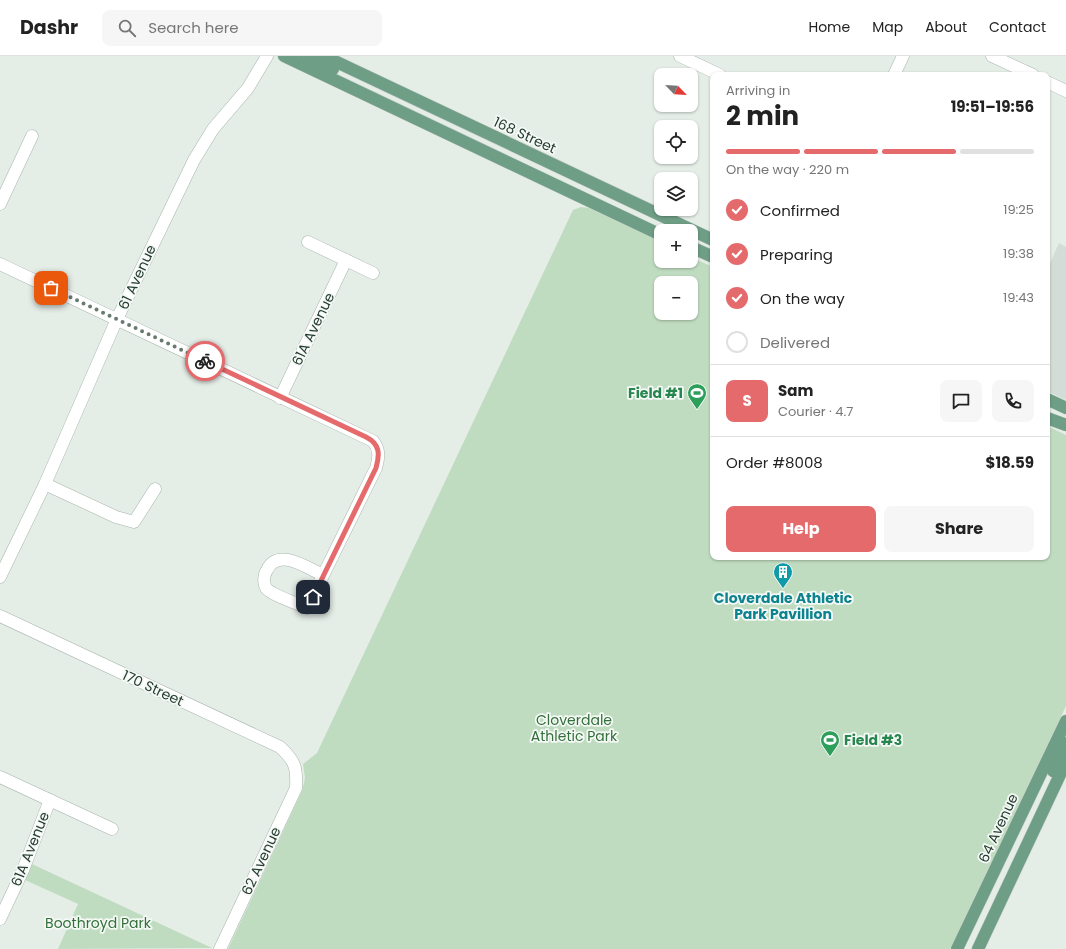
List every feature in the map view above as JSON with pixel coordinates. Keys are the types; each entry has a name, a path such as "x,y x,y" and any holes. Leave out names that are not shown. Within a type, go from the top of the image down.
{"main road":[{"path":"284,56 654,232"},
{"path":"304,56 357,80 389,87"},
{"name":"168 Street","path":"324,56 710,239"},
{"path":"698,250 710,256"},
{"path":"1050,400 1066,408"},
{"path":"1050,419 1066,426"},
{"name":"64 Avenue","path":"958,949 1066,721"},
{"path":"1050,795 1051,778 1066,743"},
{"path":"978,949 1066,762"}],"street":[{"name":"61 Avenue","path":"0,577 44,484 117,319 199,149 228,110 248,88 267,56"},
{"path":"680,56 714,72"},
{"path":"895,72 903,56"},
{"path":"992,56 1027,72"},
{"path":"1050,83 1066,91"},
{"path":"0,204 32,136"},
{"path":"308,242 373,273"},
{"name":"61A Avenue","path":"280,398 346,260"},
{"path":"0,264 373,441 377,446 379,456 376,468 307,608 272,592 266,588 264,580 266,571 271,564 278,559 286,559 323,575"},
{"path":"44,484 116,517 134,522 155,489"},
{"name":"170 Street","path":"0,616 280,747 291,758 297,771"},
{"name":"62 Avenue","path":"220,949 296,788 297,771"},
{"path":"0,777 112,829"},
{"name":"61A Avenue","path":"0,919 23,870 50,800"}],"shaded area":[{"path":"1059,243 1066,247 1066,400 1050,392 1050,263"}],"green space":[{"name":"Cloverdale Athletic Park","path":"581,207 589,208 654,239 654,268 698,268 698,260 710,266 710,560 1050,560 1050,427 1066,435 1066,706 950,949 228,949 302,791 305,778 303,764 317,753 573,210"},
{"name":"Boothroyd Park","path":"32,864 212,948 58,949 78,904 25,880"}],"way so far":[{"path":"51,288 205,361"}],"place":[{"name":"Field #1","path":"697,410"},
{"name":"Cloverdale Athletic Park Pavillion","path":"783,589"},
{"name":"Field #3","path":"830,757"}],"route":[{"path":"205,361 280,398 366,437 373,441 377,446 379,456 376,468 313,597"}]}
